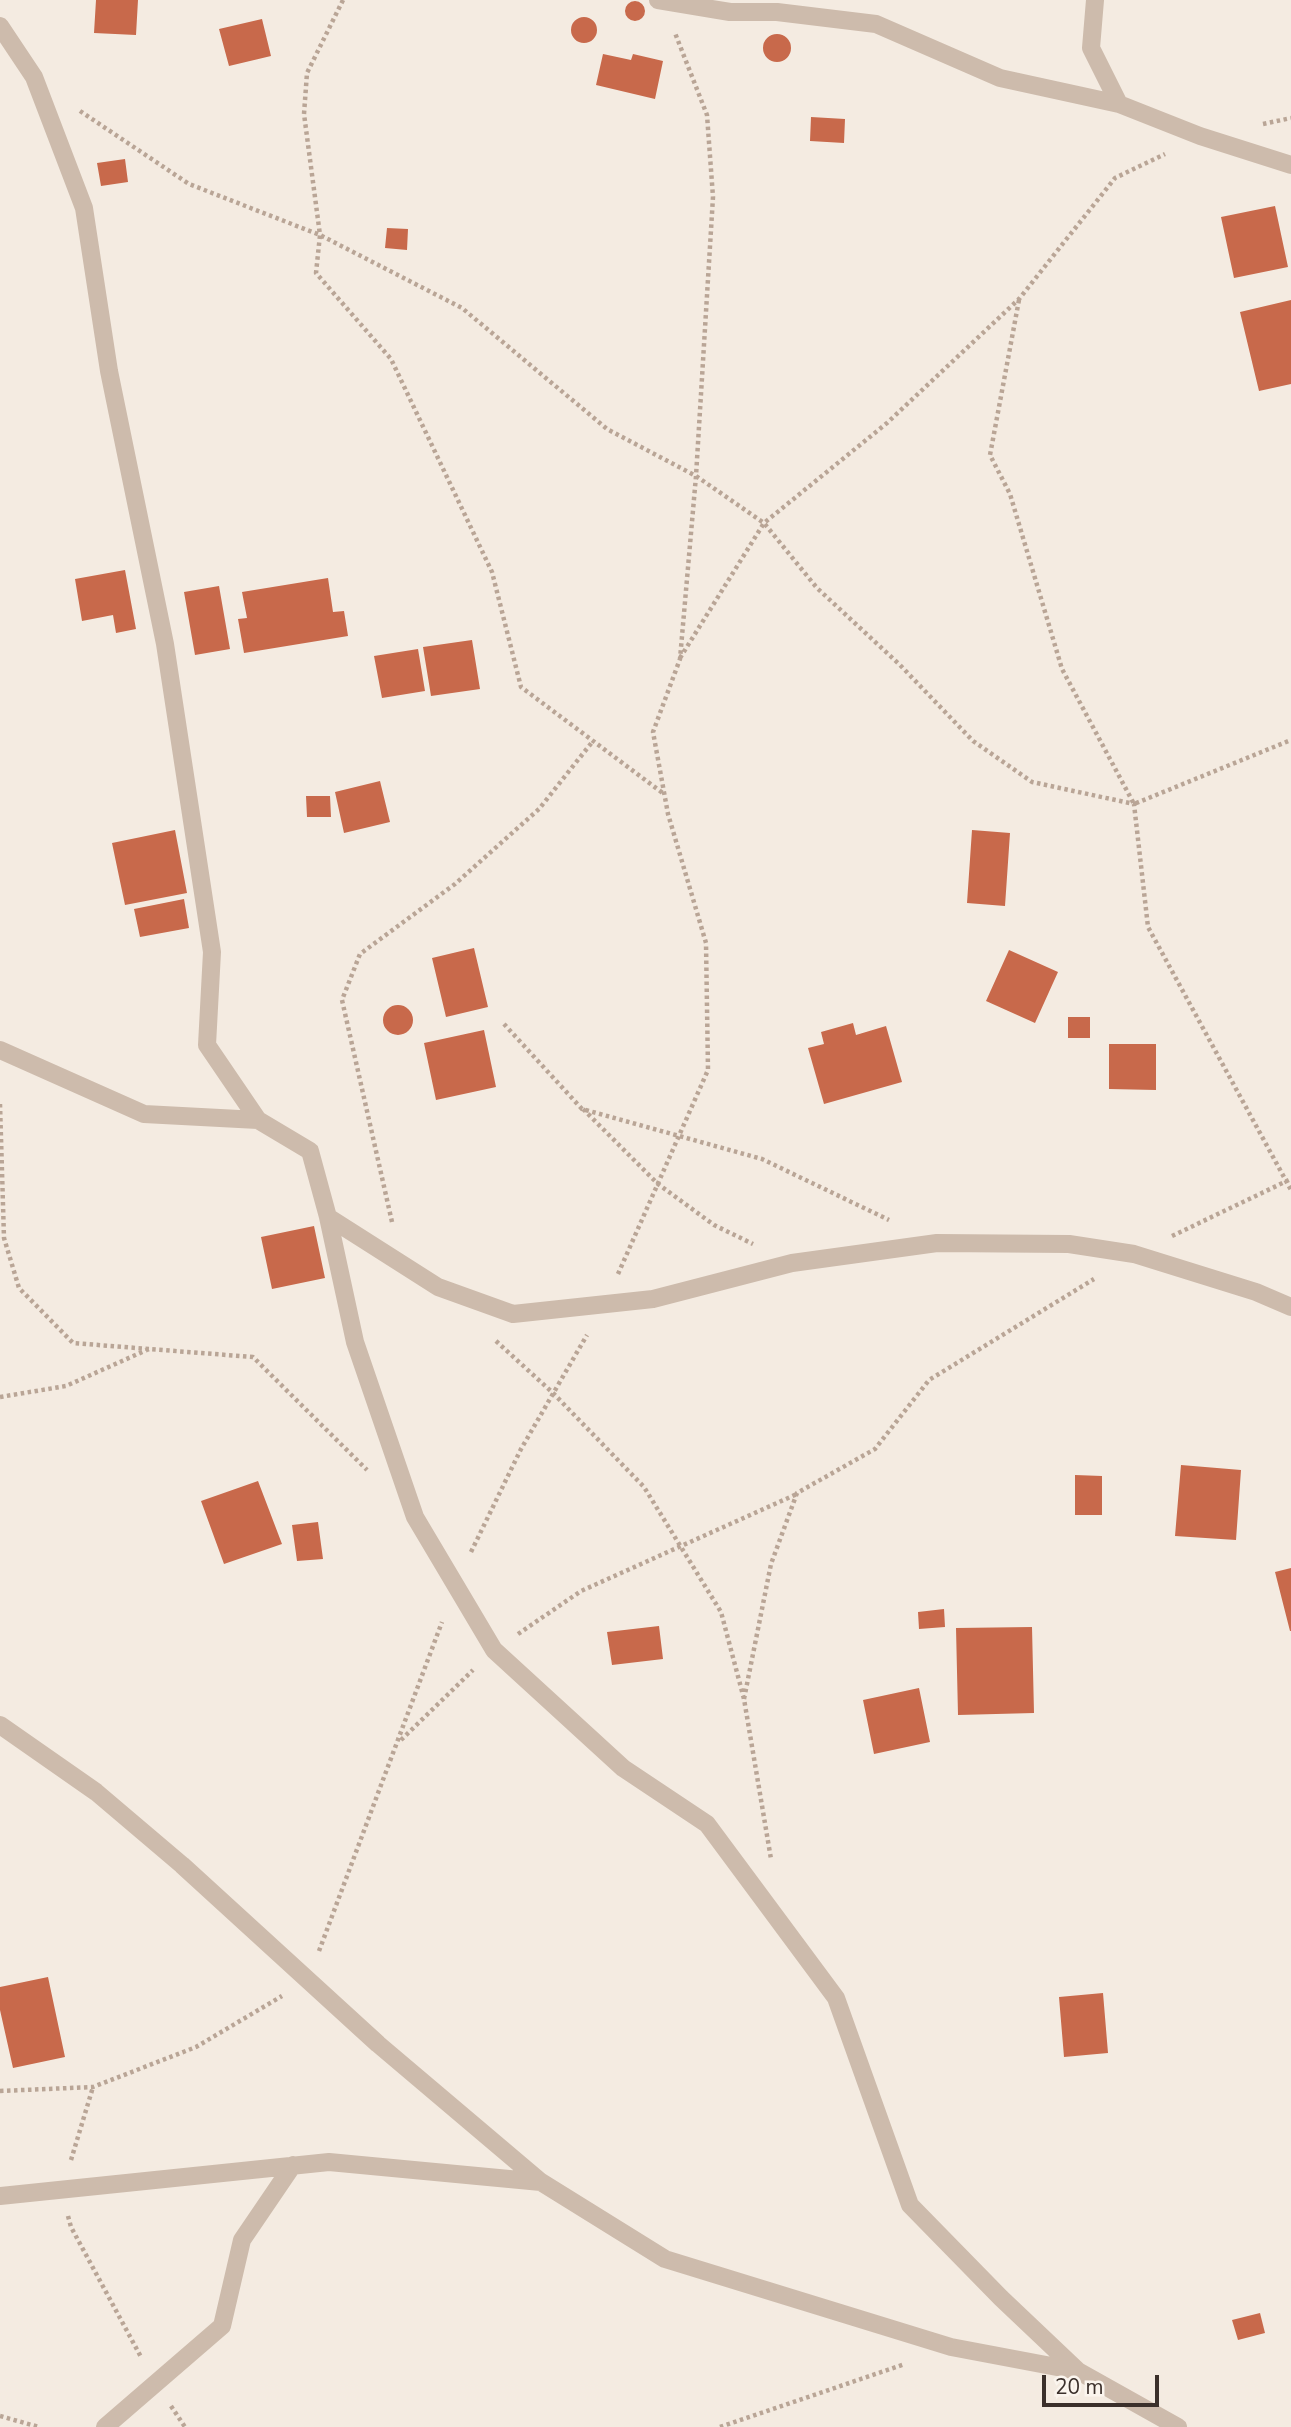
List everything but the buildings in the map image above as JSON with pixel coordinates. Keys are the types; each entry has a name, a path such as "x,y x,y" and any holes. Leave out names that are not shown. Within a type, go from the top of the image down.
{"street":[{"path":"659,0 730,12 777,12 876,23 1000,78 1119,104 1200,136 1291,165"},
{"path":"1095,0 1091,48 1119,104"},
{"path":"0,26 34,77 84,208 108,371 165,644 212,952 207,1045 258,1120 310,1151 328,1217 355,1342 411,1504 494,1650 623,1768 707,1825 836,1998 910,2205 1000,2298 1078,2371 1178,2427"},
{"path":"0,1051 144,1114 258,1120"},
{"path":"328,1217 438,1287 513,1314 653,1299 792,1263 937,1243 1069,1244 1135,1254 1256,1292 1291,1307"},
{"path":"0,1725 96,1792 541,2182 665,2259 951,2347 1078,2371"},
{"path":"0,2196 329,2162 541,2182"},
{"path":"105,2427 222,2326 242,2240 293,2165"}],"path":[{"path":"343,0 307,72 304,114 320,235 316,273 390,359 492,572 521,687 665,794"},
{"path":"659,0 707,115 713,197 680,659"},
{"path":"74,107 189,184 320,235 462,308 607,429 695,475 764,523 817,588 900,665 973,741 1032,782 1135,804 1291,740"},
{"path":"1252,126 1291,118"},
{"path":"0,2091 93,2087 196,2047 308,1980 455,1585 521,1449 604,1304 708,1070 706,943 665,794 653,732 680,659 764,523 887,423 1019,299 1115,178 1200,136"},
{"path":"1019,299 990,455 1010,494 1062,669 1135,804 1148,927 1289,1180 1291,1190"},
{"path":"403,1264 373,1149 342,1000 360,954 455,884 539,809 593,741"},
{"path":"504,1024 658,1184 714,1225 792,1263"},
{"path":"0,1104 4,1238 19,1287 73,1343 253,1357 377,1479"},
{"path":"582,1108 762,1159 937,1243"},
{"path":"398,1743 494,1650 581,1591 681,1548 797,1493 875,1449 929,1380 1135,1254 1289,1180"},
{"path":"486,1331 553,1393 644,1487 720,1612 744,1699 771,1860"},
{"path":"0,1397 66,1386 149,1349"},
{"path":"744,1699 771,1564 797,1493"},
{"path":"93,2087 62,2190 71,2227 155,2384 185,2427"},
{"path":"720,2427 951,2347"},
{"path":"0,2416 39,2427"}]}
